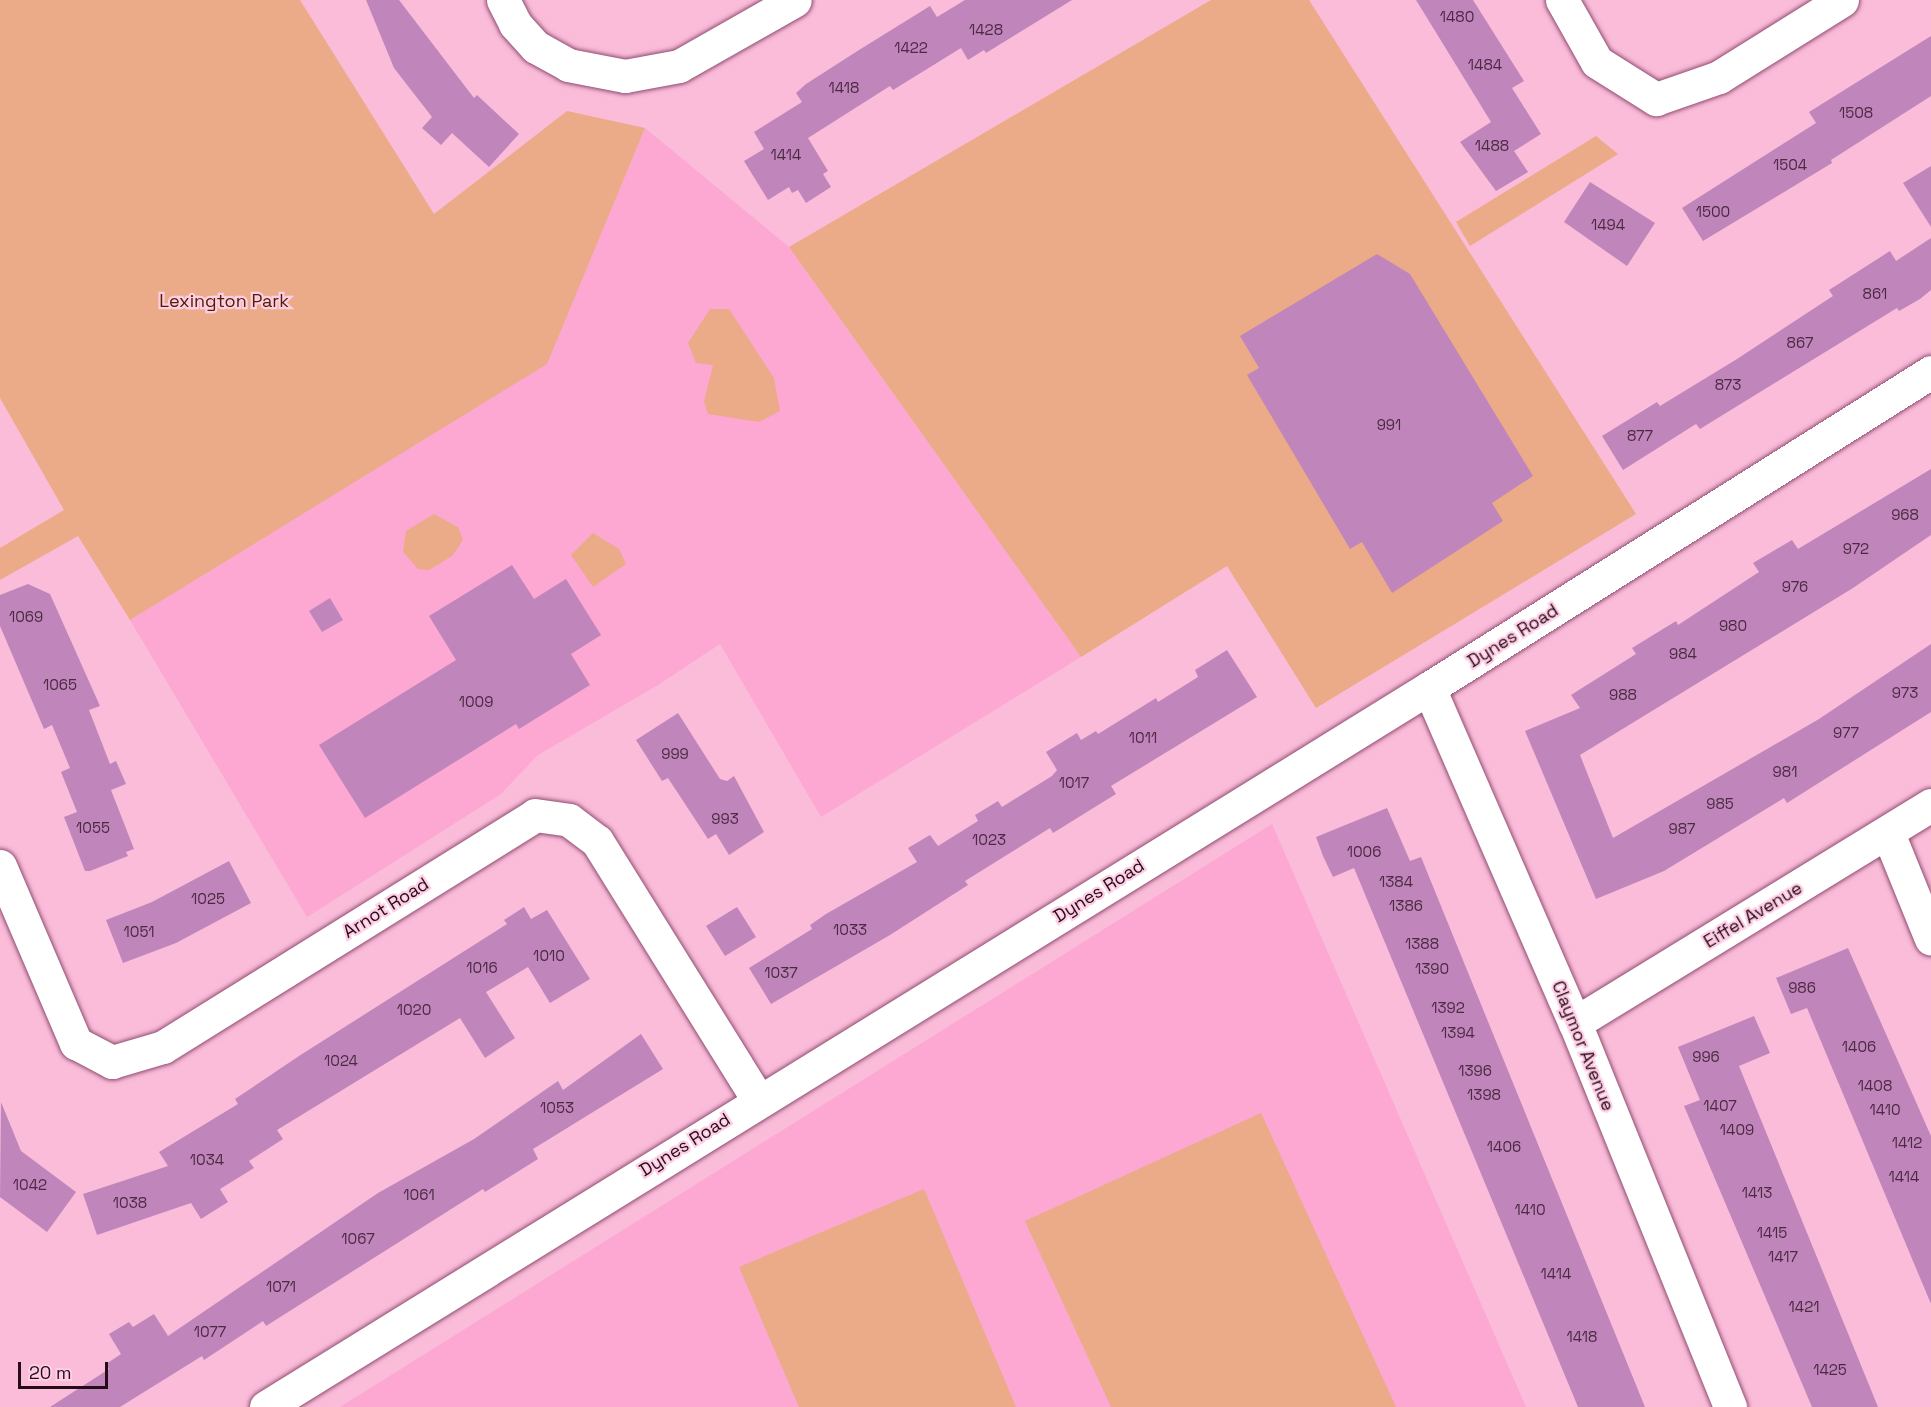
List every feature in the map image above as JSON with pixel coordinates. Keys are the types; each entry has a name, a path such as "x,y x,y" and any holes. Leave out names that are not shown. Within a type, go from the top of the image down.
{"street":[{"path":"503,0 515,24 536,47 568,65 625,76 679,66 795,0"},
{"path":"1562,0 1597,62 1656,99 1719,77 1842,0"},
{"name":"Dynes Road","path":"266,1407 758,1100 1429,688 1931,372"},
{"name":"Claymor Avenue","path":"1429,688 1575,1023 1730,1407"},
{"name":"Eiffel Avenue","path":"1575,1023 1931,805"},
{"name":"Arnot Road","path":"0,866 76,1043 112,1062 163,1047 535,815 569,820 597,841 758,1100"},
{"path":"1888,833 1931,939"}],"shaded area":[{"path":"645,128 789,247 1081,657 821,817 720,644 658,685 538,755 501,794 307,917 130,620 546,364"},
{"path":"1272,824 1526,1407 340,1407"}],"green space":[{"name":"Lexington Park","path":"0,0 300,0 434,214 567,111 645,128 547,364 130,620 78,536 0,580 0,548 64,510 0,398"},
{"path":"1211,0 1309,0 1636,514 1316,708 1227,566 1081,657 789,247"},
{"path":"1596,136 1618,154 1470,246 1456,222"},
{"path":"710,309 729,309 774,378 780,411 759,422 708,414 704,402 713,365 696,363 688,343"},
{"path":"434,514 458,527 463,540 452,556 429,570 418,569 403,552 406,531"},
{"path":"593,533 619,549 626,564 593,587 571,555"},
{"path":"1261,1113 1396,1407 1111,1407 1025,1221"},
{"path":"924,1189 1016,1407 799,1407 739,1267"}],"building":[{"path":"366,0 399,0 474,98 477,95 519,134 489,167 452,133 441,145 422,128 432,117 394,68"},
{"path":"965,0 1072,0 986,53 984,50 968,60 961,48 893,90 890,86 808,138 828,171 823,174 831,187 806,203 798,190 792,193 789,187 768,200 744,161 764,149 754,132 802,102 796,93 859,50 930,6 937,17"},
{"path":"1416,0 1473,0 1524,81 1512,88 1541,134 1514,151 1528,172 1496,191 1460,142 1491,122"},
{"path":"1931,36 1931,96 1831,160 1832,163 1703,241 1682,208 1816,123 1809,112"},
{"path":"1931,166 1931,227 1903,183"},
{"path":"1590,182 1655,223 1627,266 1564,222"},
{"path":"1931,238 1931,290 1920,299 1899,311 1897,308 1700,429 1696,424 1623,470 1602,436 1657,402 1660,406 1737,359 1833,296 1829,290 1890,251 1896,261"},
{"path":"1377,254 1410,274 1533,476 1492,503 1503,521 1392,593 1362,542 1350,549 1247,375 1259,368 1240,336"},
{"path":"1931,469 1931,535 1853,588 1580,755 1613,838 1819,719 1931,644 1931,712 1787,803 1784,798 1664,871 1596,899 1525,731 1580,708 1571,695 1636,654 1632,648 1676,621 1678,625 1759,572 1753,563 1792,540 1798,549"},
{"path":"512,565 534,599 566,579 601,635 571,654 590,685 519,729 516,724 365,818 319,745 456,660 429,616"},
{"path":"28,584 50,594 100,706 89,710 110,764 116,761 126,784 111,790 134,849 126,852 128,856 90,871 85,871 64,817 77,812 61,772 70,768 52,725 44,729 0,626 0,595"},
{"path":"330,598 343,620 322,632 309,611"},
{"path":"1227,650 1257,697 1111,786 1116,794 1053,833 1050,828 965,881 968,885 890,935 771,1004 749,968 812,929 810,925 826,914 917,862 908,848 930,835 938,846 978,821 975,815 998,801 1002,807 1052,776 1057,770 1046,752 1077,733 1081,740 1096,731 1098,734 1156,698 1158,702 1198,677 1195,670"},
{"path":"678,713 720,779 727,781 734,776 764,832 729,855 716,834 708,839 668,778 662,781 636,740"},
{"path":"1387,808 1410,861 1421,857 1645,1407 1578,1407 1354,868 1333,877 1323,856 1316,837"},
{"path":"229,861 251,903 176,943 123,963 106,920 152,902"},
{"path":"524,907 531,919 547,910 590,979 550,1003 528,967 486,992 515,1038 485,1058 460,1018 277,1130 283,1139 249,1161 254,1168 220,1189 228,1202 201,1219 191,1203 97,1235 83,1194 168,1166 159,1152 238,1104 235,1099 299,1056 507,924 504,920"},
{"path":"737,907 756,937 725,956 706,926"},
{"path":"1848,948 1931,1136 1931,1304 1807,1008 1791,1014 1776,978"},
{"path":"1754,1016 1770,1053 1739,1066 1878,1407 1812,1407 1684,1106 1700,1100 1678,1047"},
{"path":"641,1034 663,1069 533,1149 538,1159 485,1192 483,1189 266,1326 263,1321 204,1360 202,1356 120,1407 50,1407 109,1369 106,1364 121,1354 109,1334 129,1322 133,1327 154,1314 168,1336 378,1193 474,1139 558,1081 563,1090"},
{"path":"1,1102 21,1151 76,1192 47,1232 0,1197"}]}
